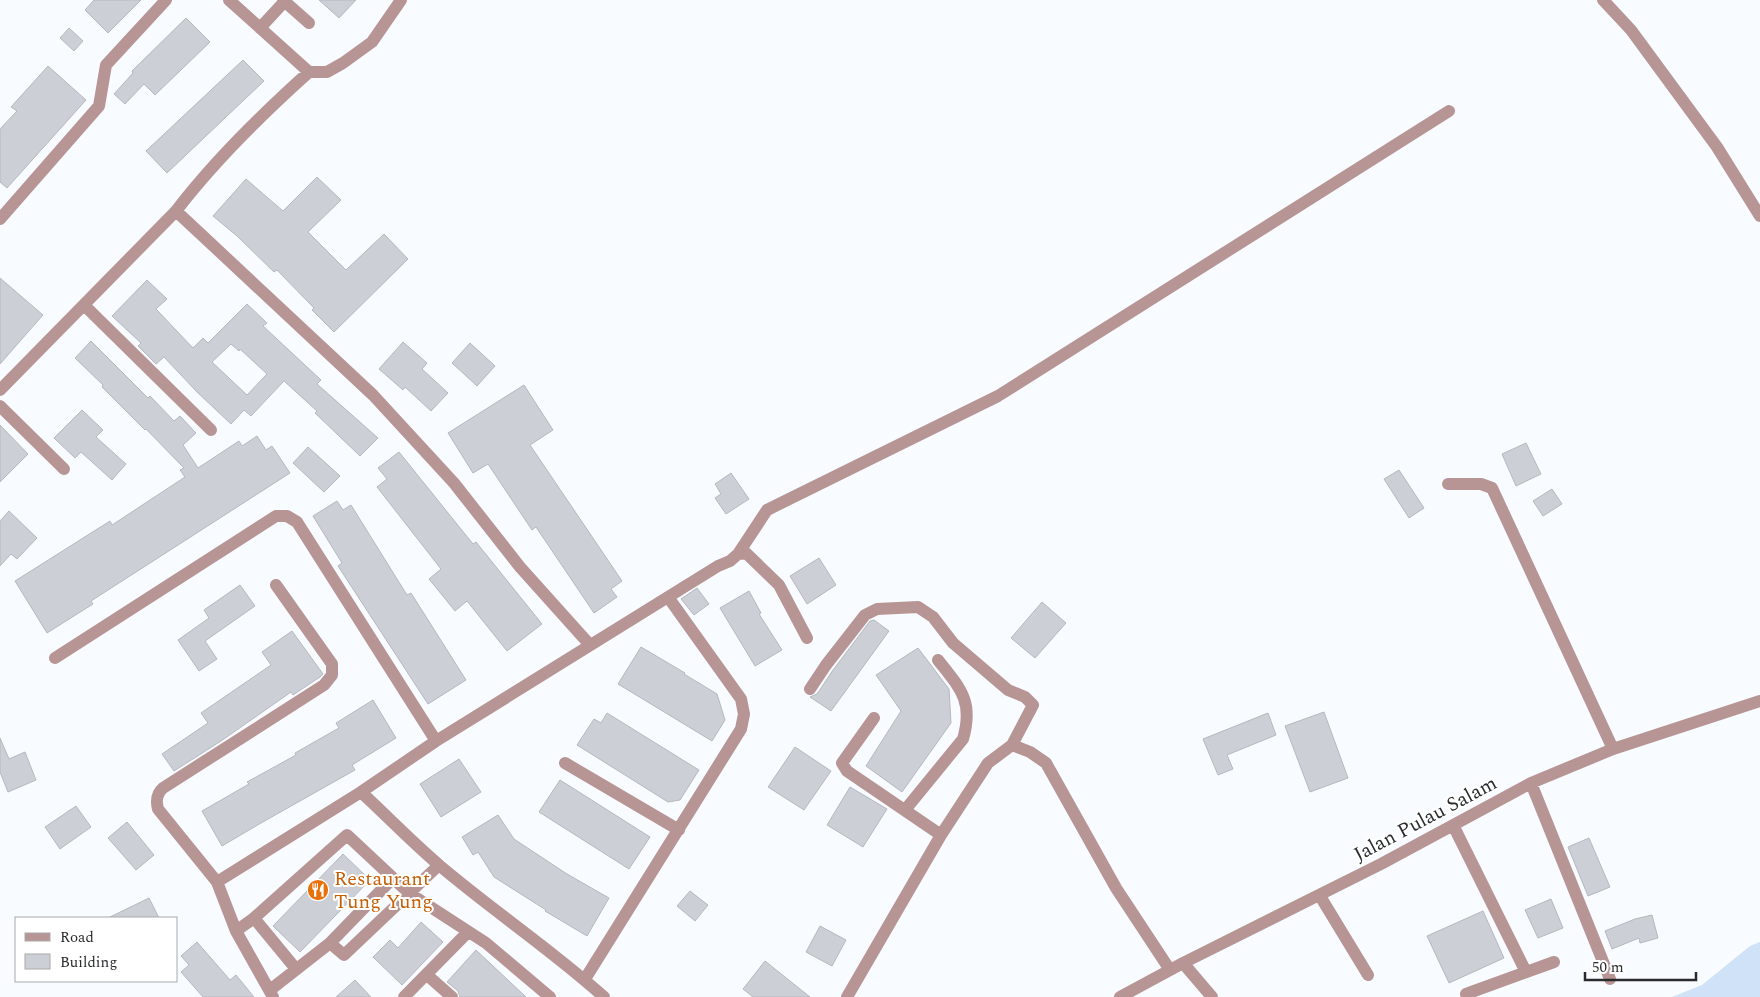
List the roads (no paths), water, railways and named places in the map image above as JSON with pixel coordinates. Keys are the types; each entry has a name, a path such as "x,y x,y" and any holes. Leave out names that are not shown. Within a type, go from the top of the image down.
{"street":[{"path":"0,219 99,106 106,65 166,0"},
{"path":"229,0 309,72 327,72 372,42 401,0"},
{"path":"1603,0 1631,30 1717,147 1760,216"},
{"path":"260,28 284,1 309,22"},
{"path":"0,390 176,211 198,182 258,118 309,72"},
{"path":"217,882 361,792 436,741 668,596 718,566 730,561 738,554 767,510 998,396 1449,111"},
{"path":"176,211 373,395 454,483 520,567 590,645"},
{"path":"84,305 211,430"},
{"path":"0,406 64,470"},
{"path":"1448,484 1481,484 1492,488 1613,748"},
{"path":"55,658 276,516 287,516 297,522 436,741"},
{"path":"738,554 746,554 779,585 807,638"},
{"path":"276,585 332,664 332,675 324,685 163,788 157,797 158,809 217,882 236,932 271,994 296,969 330,943 393,878"},
{"path":"585,979 741,729 744,714 741,699 668,596"},
{"path":"810,689 865,615 877,609 918,607 932,617 953,643 1008,690 1025,697 1033,705 1012,745 988,763 942,835 846,997"},
{"path":"905,810 963,739 967,726 968,717 962,691 938,660"},
{"name":"Jalan Pulau Salam","path":"1120,997 1183,963 1320,896 1531,783 1613,748 1760,701"},
{"path":"874,718 842,763 846,771 942,835"},
{"path":"1012,745 1030,752 1046,763 1116,888 1170,970"},
{"path":"565,763 679,830"},
{"path":"1531,783 1610,979"},
{"path":"361,792 439,865 585,979 602,996"},
{"path":"1453,825 1526,972"},
{"path":"236,932 347,835 409,893 486,943 550,997"},
{"path":"330,943 344,955 439,865"},
{"path":"1320,896 1368,975"},
{"path":"254,918 296,969"},
{"path":"404,997 468,932"},
{"path":"1466,994 1554,962"},
{"path":"1183,963 1212,997"},
{"path":"427,975 452,997"}],"water":[{"path":"1760,942 1760,997 1672,997 1702,985 1750,946"}],"place":[{"name":"Restaurant Tung Yung","path":"318,890"}]}
